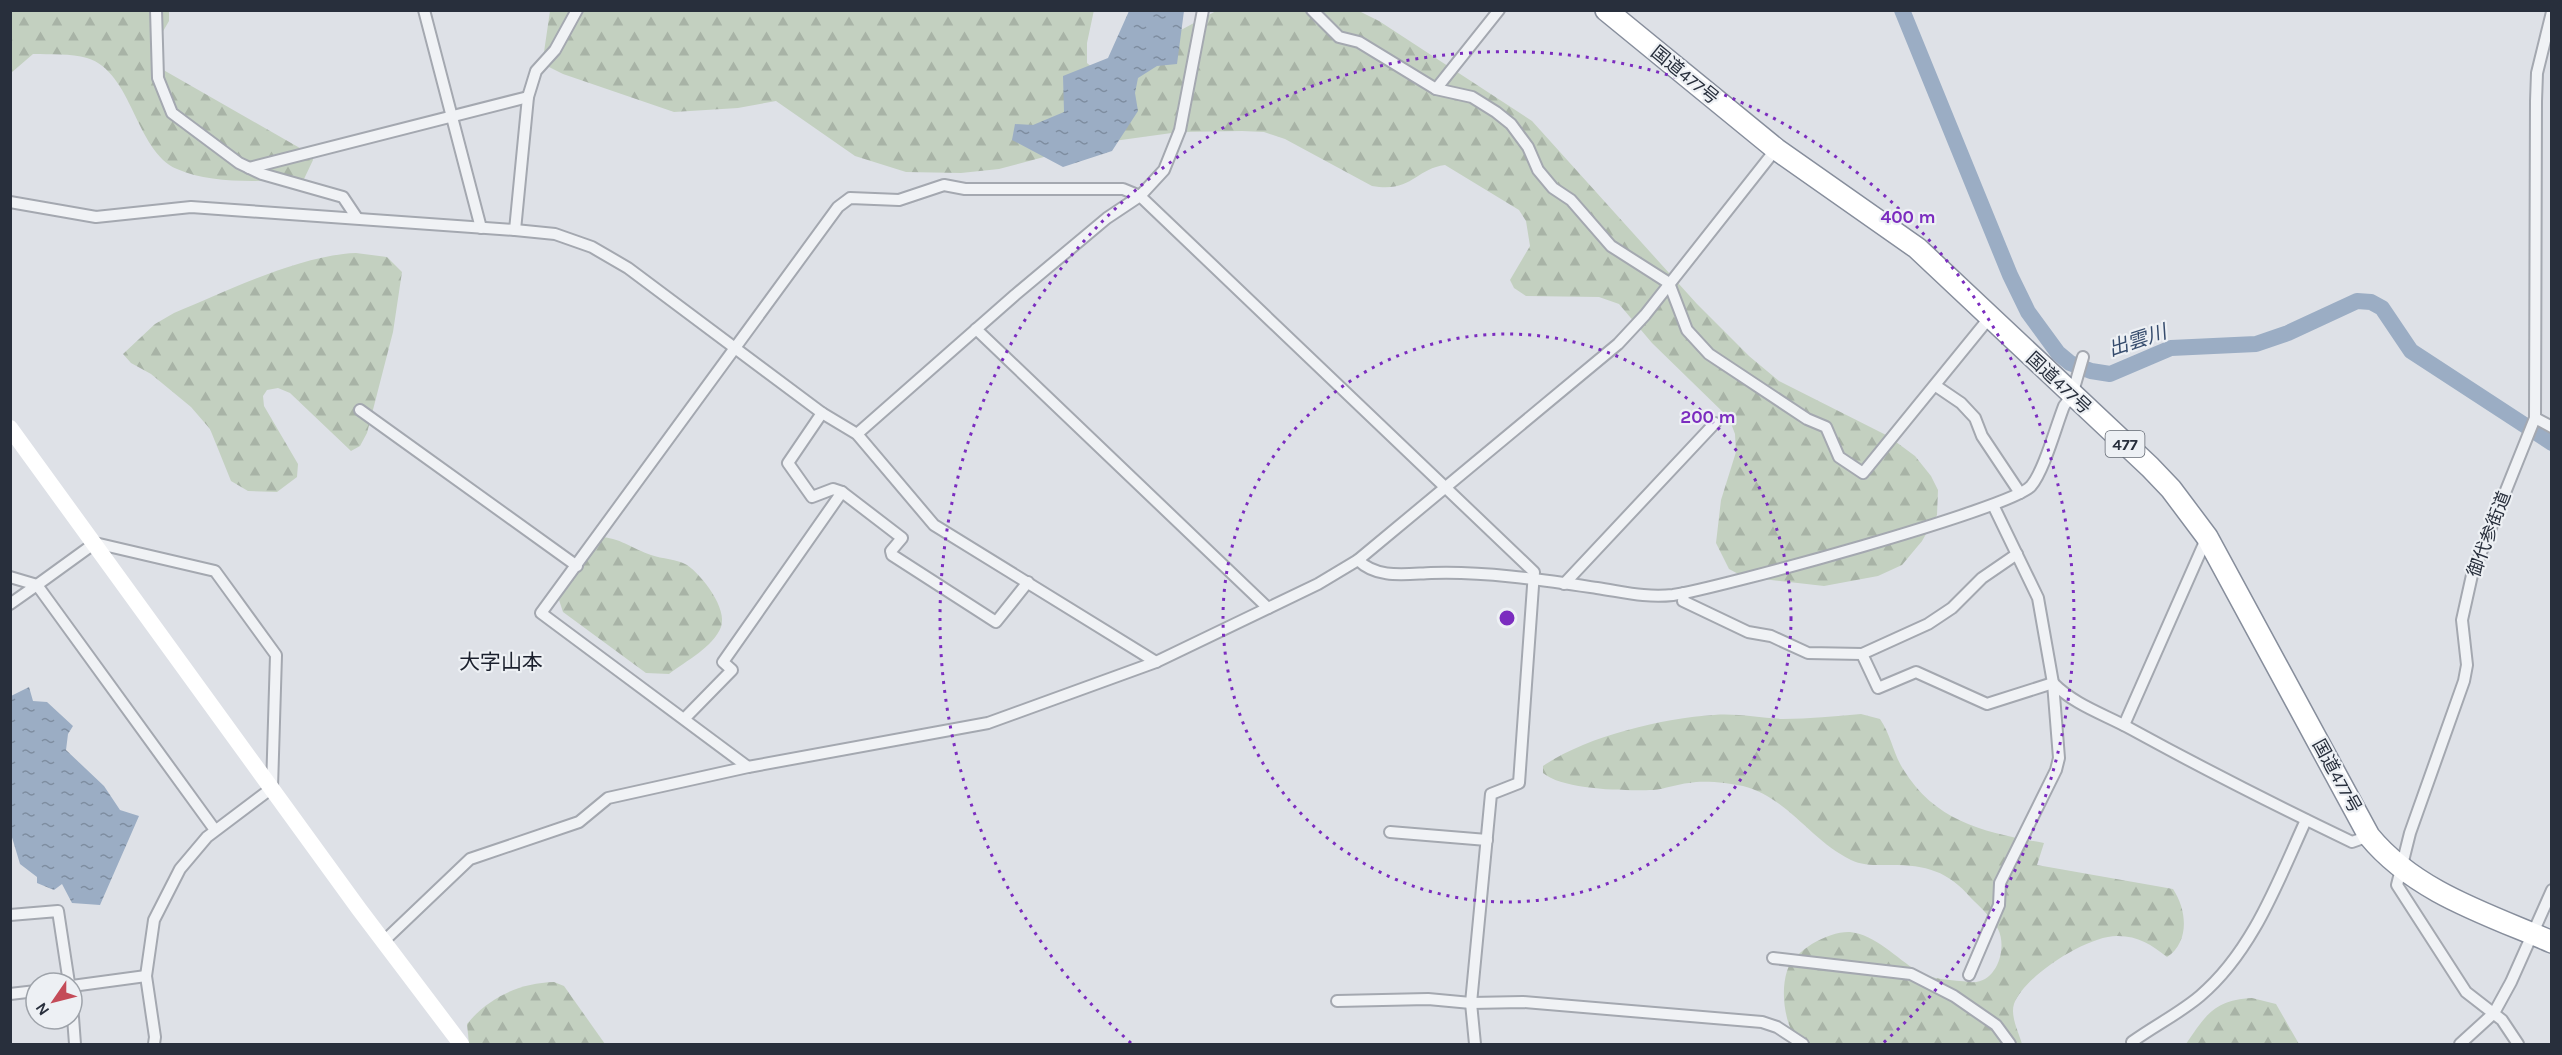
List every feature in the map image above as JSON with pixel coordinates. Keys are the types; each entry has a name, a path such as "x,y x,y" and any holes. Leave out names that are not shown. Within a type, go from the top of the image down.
{"highway":[{"name":"国道477号","path":"1606,10 1776,148 1917,248 1990,317 2073,387 2171,489 2207,537 2369,836 2399,869 2439,892 2542,938"}],"street":[{"path":"156,10 158,78 172,113 238,163 343,197 357,218"},
{"path":"424,10 481,228"},
{"path":"514,230 528,97 536,70 555,50 577,10"},
{"path":"856,434 1107,218 1140,196 1164,170 1180,130 1203,10"},
{"path":"1312,10 1339,37 1359,42 1436,88 1472,97 1503,118 1528,147 1538,170 1553,188 1571,200 1611,246 1669,283 1687,330 1708,354 1808,418 1826,427 1839,457 1863,473 1990,317"},
{"path":"1436,88 1500,10"},
{"name":"御代参街道","path":"2518,1044 2511,1030 2494,1012 2466,992 2397,885 2399,869 2464,681 2467,665 2462,620 2472,575 2534,421 2537,73 2546,54 2552,12"},
{"path":"249,168 528,97"},
{"path":"385,940 470,859 579,822 608,798 748,767 811,758 988,723 1156,662 1268,608 1358,560 1618,344 1776,148"},
{"path":"748,767 541,613 838,207 850,198 899,200 944,185 964,189 1099,187 1123,189 1140,196 1534,572 1519,783 1491,794 1471,1003 1475,1044"},
{"path":"10,202 96,217 191,207 357,218 401,224 514,230 555,234 592,247 628,268 822,413 856,434 934,525 1156,662"},
{"path":"976,329 1268,608"},
{"path":"1358,560 1367,569 1388,574 1446,573 1534,580 1627,596 1684,593 1909,532 1993,505 2031,486 2073,387 2083,357"},
{"path":"1936,386 1961,403 1975,418 1982,436 2020,493"},
{"path":"360,410 577,566"},
{"path":"822,413 788,463 812,497 833,489 842,492 902,538 891,551 892,555 996,622 1028,582"},
{"path":"2534,421 2552,427"},
{"path":"1564,584 1715,423"},
{"path":"10,428 461,1044"},
{"path":"685,718 732,670 723,662 842,492"},
{"path":"1969,975 1999,905 2000,883 2056,770 2058,731 2053,683 2038,598 2002,528 1993,505"},
{"path":"2124,725 2207,537"},
{"path":"10,604 95,543 215,571 276,655 272,788"},
{"path":"1684,593 1683,601 1749,632 1771,636 1808,653 1862,654 1928,624 1952,608 1982,578 2017,554"},
{"path":"10,577 37,585 215,830"},
{"path":"1862,654 1878,688 1916,672 1987,704 2053,683"},
{"path":"2053,683 2067,697 2306,820 2352,842 2369,836"},
{"path":"154,1044 146,976 154,920 180,870 215,830 272,788"},
{"path":"2132,1042 2187,1007 2227,968 2259,921 2306,820"},
{"path":"1390,832 1487,840"},
{"path":"2460,1044 2494,1012 2511,982 2542,938 2552,890"},
{"path":"10,915 58,911 69,971"},
{"path":"1773,958 1911,974 1971,1007 1996,1025 2010,1044"},
{"path":"84,983 146,976"},
{"path":"1337,1001 1428,999 1471,1003 1523,1002 1762,1022 1777,1027 1803,1044"}],"green space":[{"path":"1094,10 1087,43 1087,63 1100,74 1216,11 1359,11 1379,21 1532,121 1697,304 1749,356 1779,381 1888,436 1915,456 1931,476 1938,490 1937,515 1922,541 1902,565 1878,576 1824,586 1744,577 1729,569 1716,543 1721,500 1736,452 1735,434 1729,418 1652,343 1619,304 1599,297 1526,296 1514,288 1510,280 1530,246 1526,221 1519,210 1445,165 1435,167 1396,186 1372,186 1285,139 1264,132 1242,131 1179,132 1092,144 999,169 961,173 906,172 855,156 776,101 738,108 674,112 563,74 547,66 543,59 550,11"},
{"path":"11,11 169,11 169,21 158,40 160,68 312,155 313,160 304,179 223,180 177,169 163,160 152,146 115,79 102,66 81,56 33,54 11,73"},
{"path":"356,253 387,257 402,272 393,332 367,433 360,446 351,451 290,393 278,388 267,390 263,396 264,406 298,464 297,477 277,492 248,491 231,481 210,429 191,407 151,374 131,363 123,354 155,324 174,313 288,267 334,255"},
{"path":"599,537 613,539 651,555 687,565 700,576 717,602 722,620 717,634 706,647 669,674 646,673 563,612 559,600 583,549"},
{"path":"1861,714 1880,719 1903,769 1916,787 1947,814 2003,835 2044,843 2037,865 2173,889 2178,897 2183,916 2183,934 2180,943 2167,957 2144,942 2132,938 2105,937 2090,942 2058,959 2030,981 2014,1004 2014,1019 2022,1044 1799,1044 1787,1019 1784,999 1785,980 1791,963 1813,943 1842,933 1859,934 1877,942 1923,974 1970,982 1987,978 1993,972 2002,946 1998,929 1954,881 1926,868 1871,865 1851,860 1823,842 1773,800 1743,786 1702,782 1653,790 1612,790 1565,783 1543,773 1543,766 1580,746 1625,731 1671,720 1722,715 1783,719"},
{"path":"554,982 564,986 605,1044 469,1044 467,1024 485,1006 517,989"},
{"path":"2252,998 2276,1004 2299,1044 2186,1044 2212,1011 2228,1002"}],"water":[{"path":"1129,11 1184,11 1177,64 1157,66 1138,78 1135,93 1138,111 1112,151 1063,167 1012,140 1015,124 1033,125 1064,112 1063,76 1108,58"},
{"path":"29,687 33,701 47,702 73,726 68,734 66,750 104,786 120,810 139,816 100,905 72,903 62,884 54,890 37,883 37,877 20,864 11,834 11,696"}],"waterway":[{"name":"出雲川","path":"1902,10 2010,275 2028,312 2058,353 2070,363 2091,371 2110,374 2171,348 2256,344 2288,333 2357,301 2371,302 2382,308 2411,351 2552,443"}],"district":[{"name":"大字山本","path":"501,662"}]}
